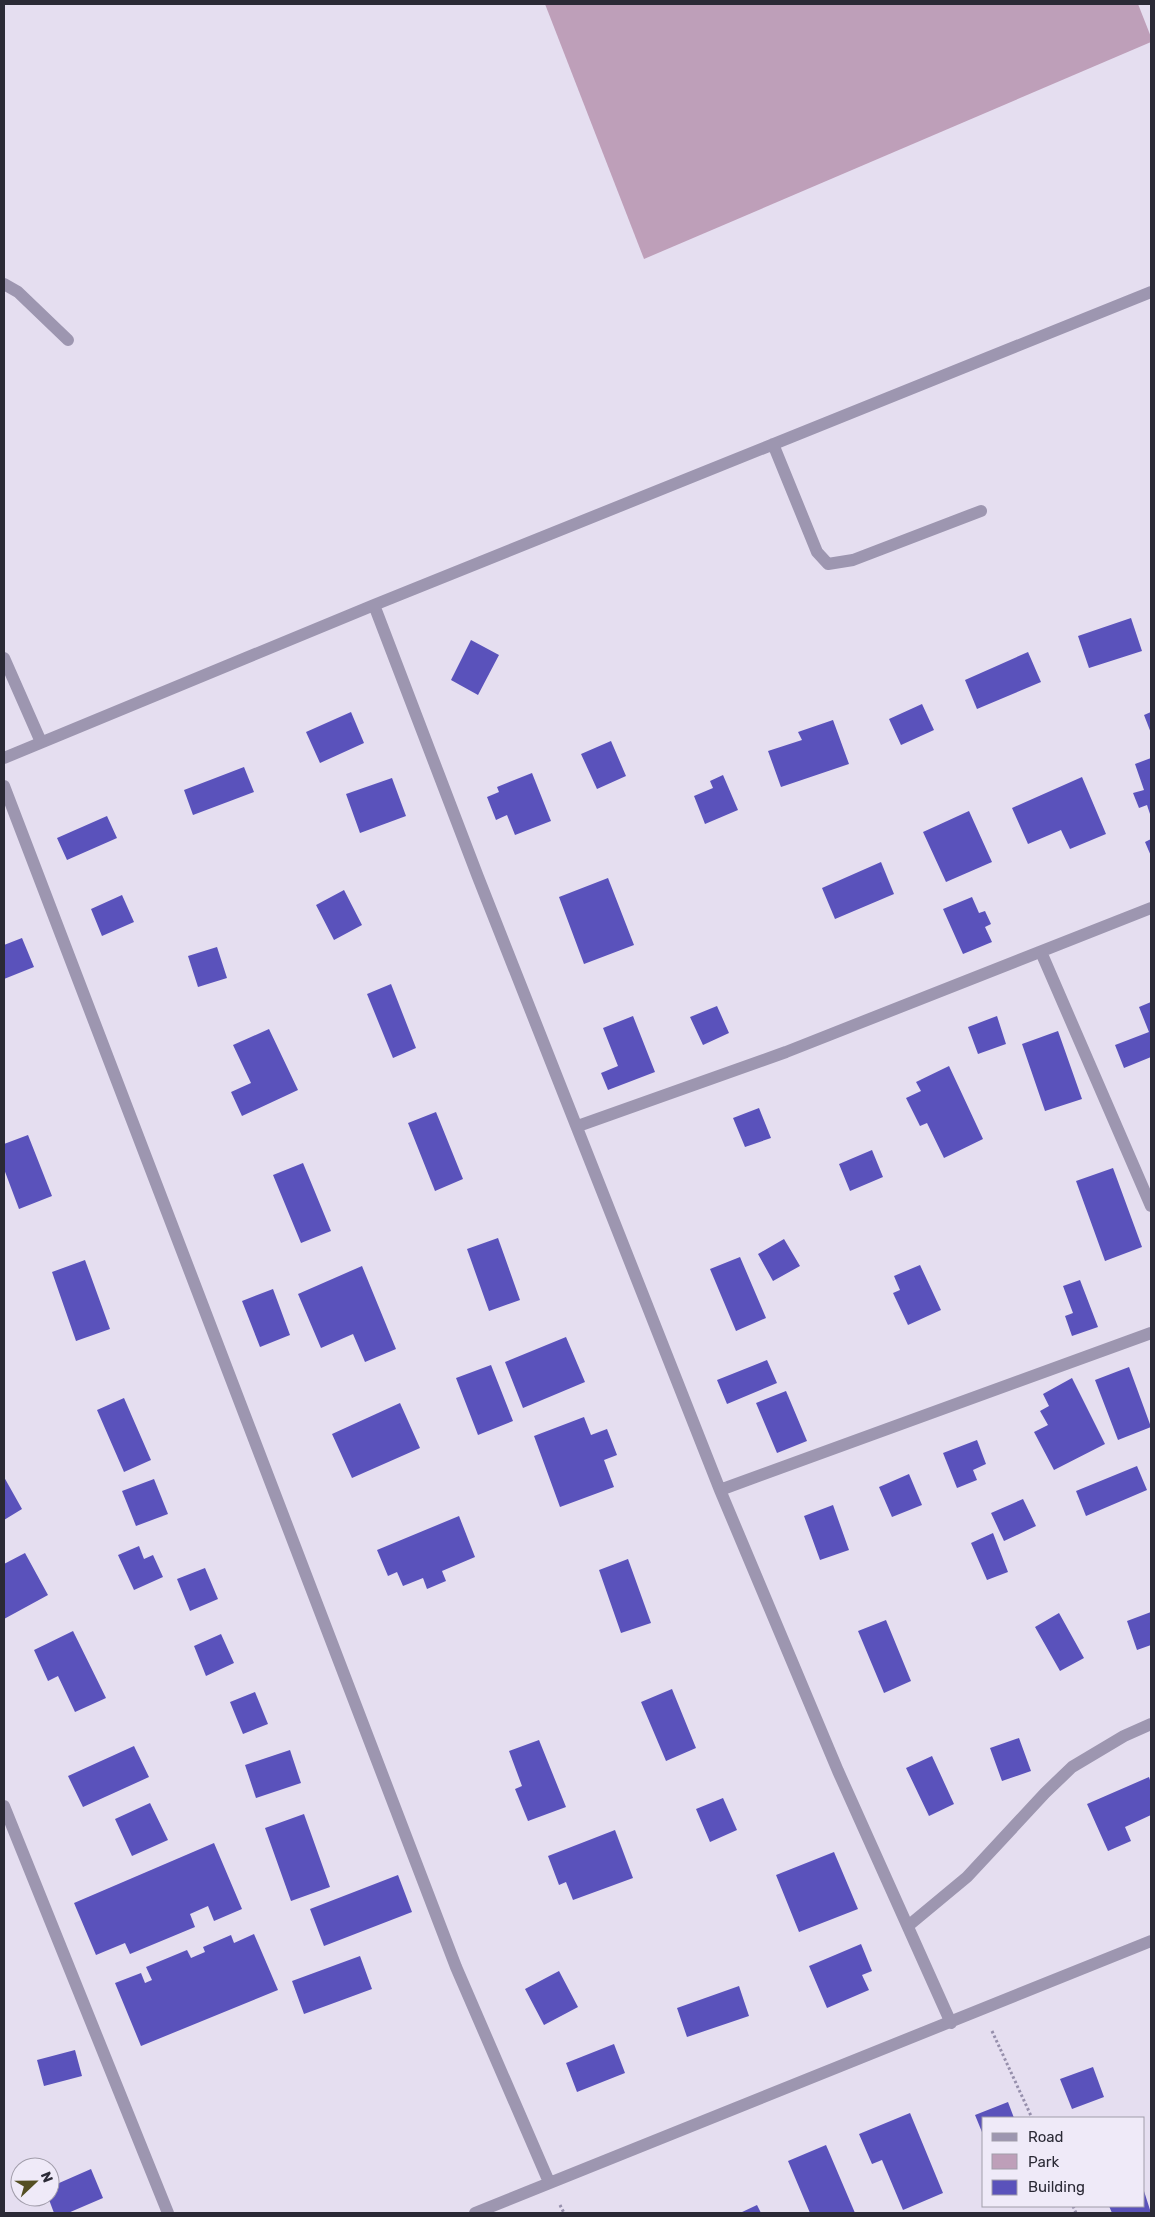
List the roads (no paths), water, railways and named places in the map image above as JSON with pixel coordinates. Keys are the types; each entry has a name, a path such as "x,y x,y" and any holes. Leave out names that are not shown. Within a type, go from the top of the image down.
{"street":[{"path":"4,284 18,292 68,340"},
{"path":"4,758 374,605 1151,292"},
{"path":"773,444 817,552 828,564 853,560 981,512"},
{"path":"374,605 474,868 578,1126 720,1490 838,1771 952,2022"},
{"path":"4,658 41,742"},
{"path":"4,786 453,1958 549,2182"},
{"path":"578,1126 786,1052 1151,908"},
{"path":"1041,952 1151,1206"},
{"path":"720,1490 1151,1333"},
{"path":"908,1926 967,1877 1045,1793 1072,1767 1124,1736 1151,1724"},
{"path":"4,1806 168,2213"},
{"path":"475,2213 1151,1941"}]}
